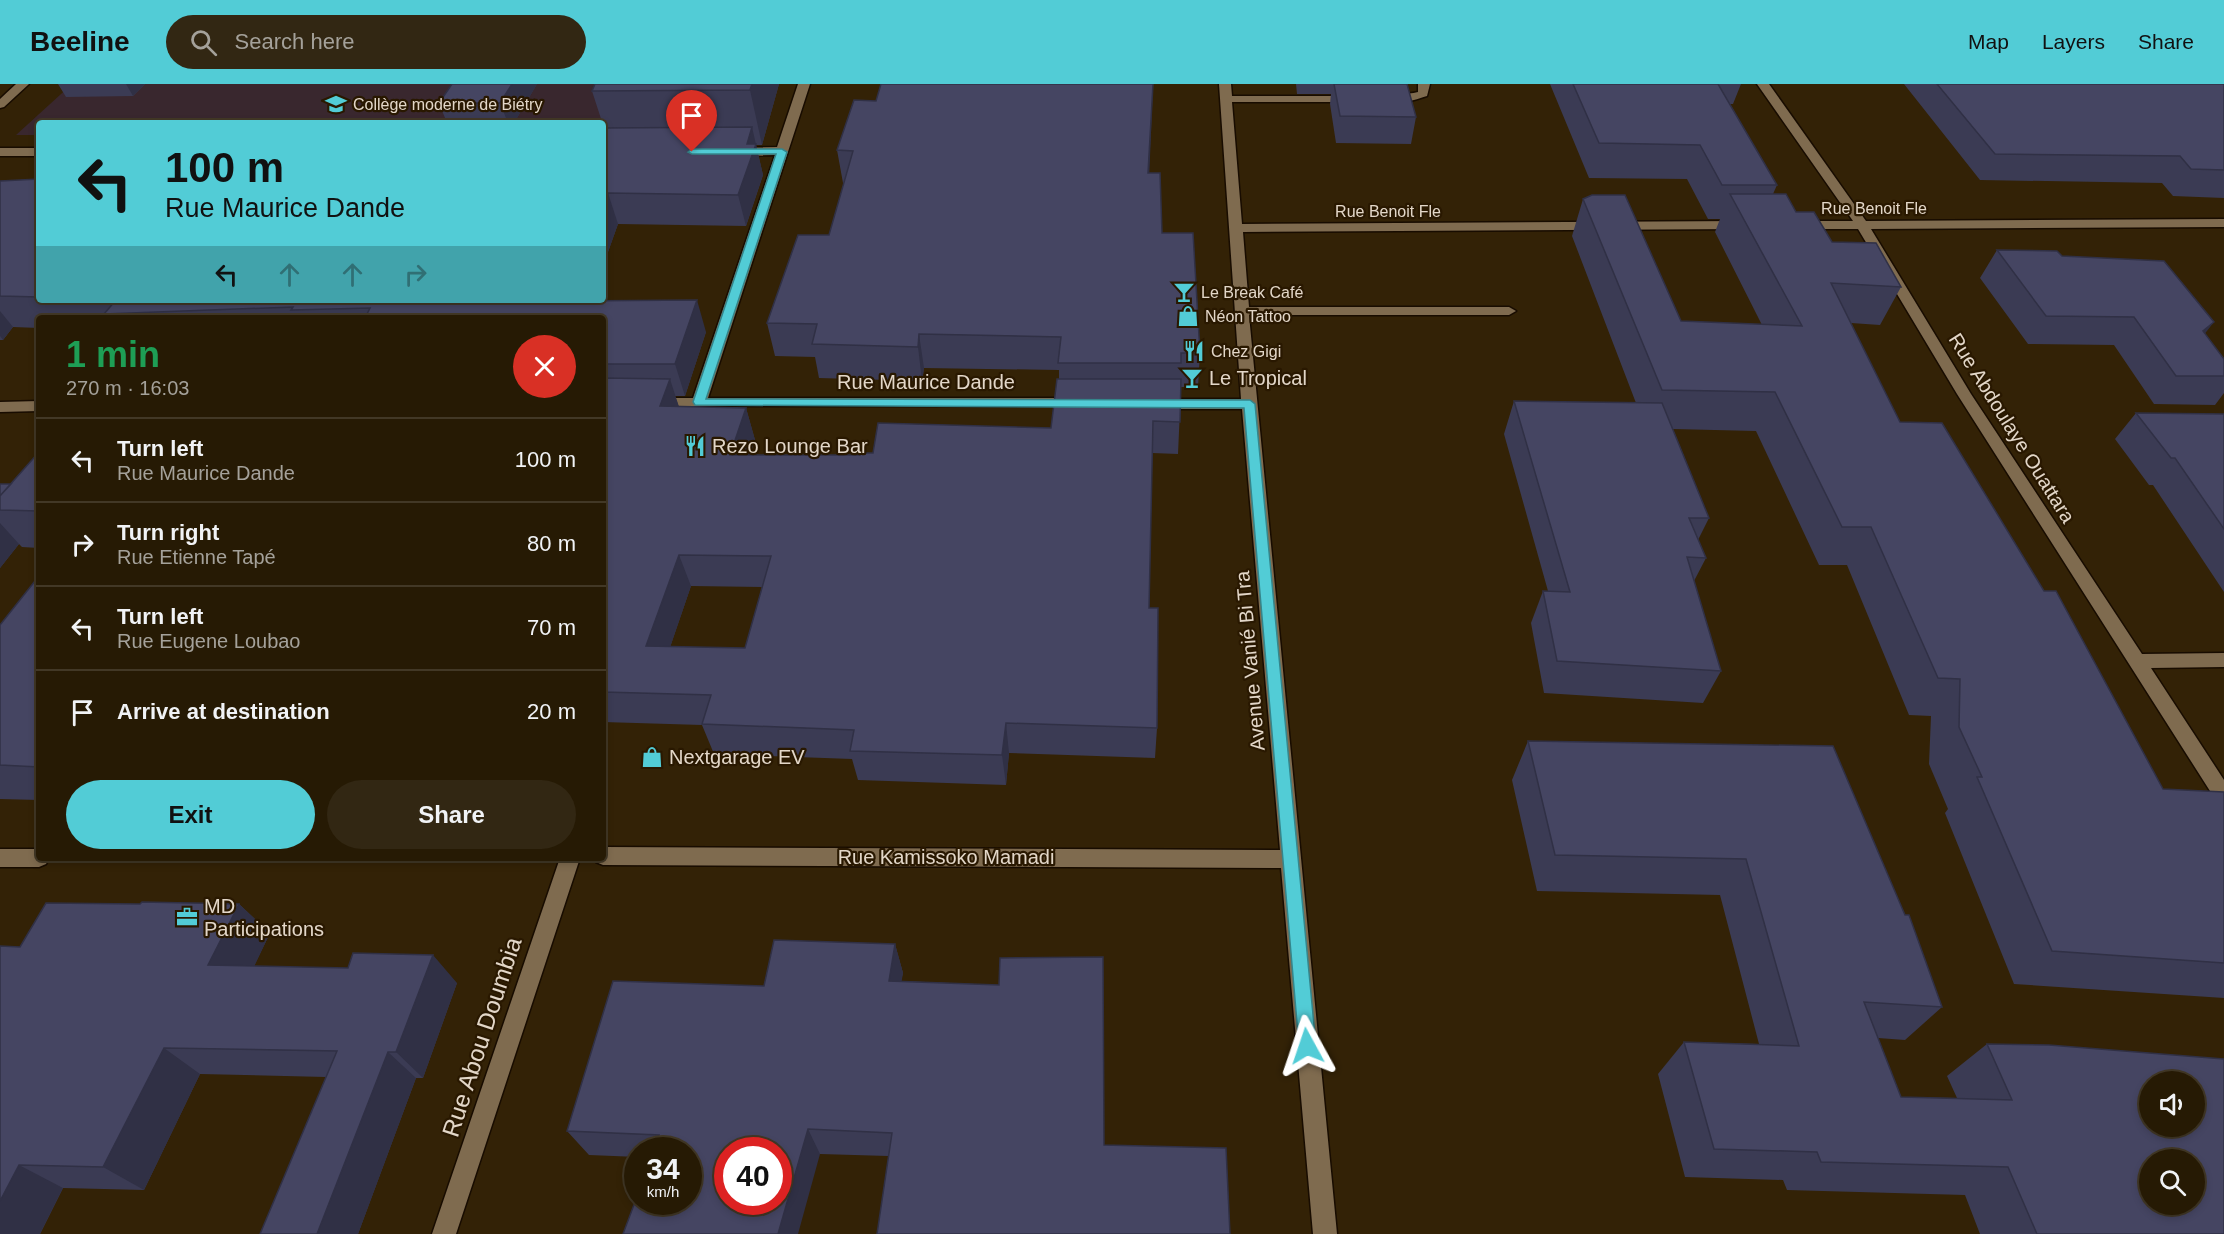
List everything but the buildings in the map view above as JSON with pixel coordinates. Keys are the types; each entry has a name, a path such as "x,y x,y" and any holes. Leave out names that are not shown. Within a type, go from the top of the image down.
{"street":[{"path":"0,105 23,84"},
{"path":"699,402 804,84"},
{"path":"1226,92 1403,99 1423,94 1424,84"},
{"name":"Rue Abdoulaye Ouattara","path":"1763,84 1862,225 1964,394 2224,796"},
{"name":"Avenue Vanié Bi Tra","path":"1226,92 1250,404 1325,1234"},
{"path":"0,152 36,152"},
{"path":"722,152 782,152"},
{"name":"Rue Benoit Fle","path":"1791,225 2224,223"},
{"name":"Rue Benoit Fle","path":"1237,228 1756,225"},
{"path":"1242,311 1509,311"},
{"name":"Rue Maurice Dande","path":"639,403 1094,404"},
{"path":"1142,404 1250,404"},
{"path":"0,407 36,406"},
{"path":"2136,661 2224,660"},
{"name":"Rue Kamissoko Mamadi","path":"606,855 1290,859"},
{"path":"0,858 36,858"},
{"name":"Rue Abou Doumbia","path":"444,1234 569,861"}],"shaded area":[{"name":"Collège moderne de Biétry","path":"72,84 630,84 606,131 606,120 36,120 36,135 16,135"}],"place":[{"name":"Collège moderne de Biétry","path":"336,104"},
{"name":"Le Break Café","path":"1184,292"},
{"name":"Néon Tattoo","path":"1188,316"},
{"name":"Chez Gigi","path":"1194,351"},
{"name":"Le Tropical","path":"1192,378"},
{"name":"Rezo Lounge Bar","path":"695,446"},
{"name":"Nextgarage EV","path":"652,757"},
{"name":"MD Participations","path":"187,917"}],"route":[{"path":"692,152 782,152 699,402 1250,404 1307,1046"}]}
